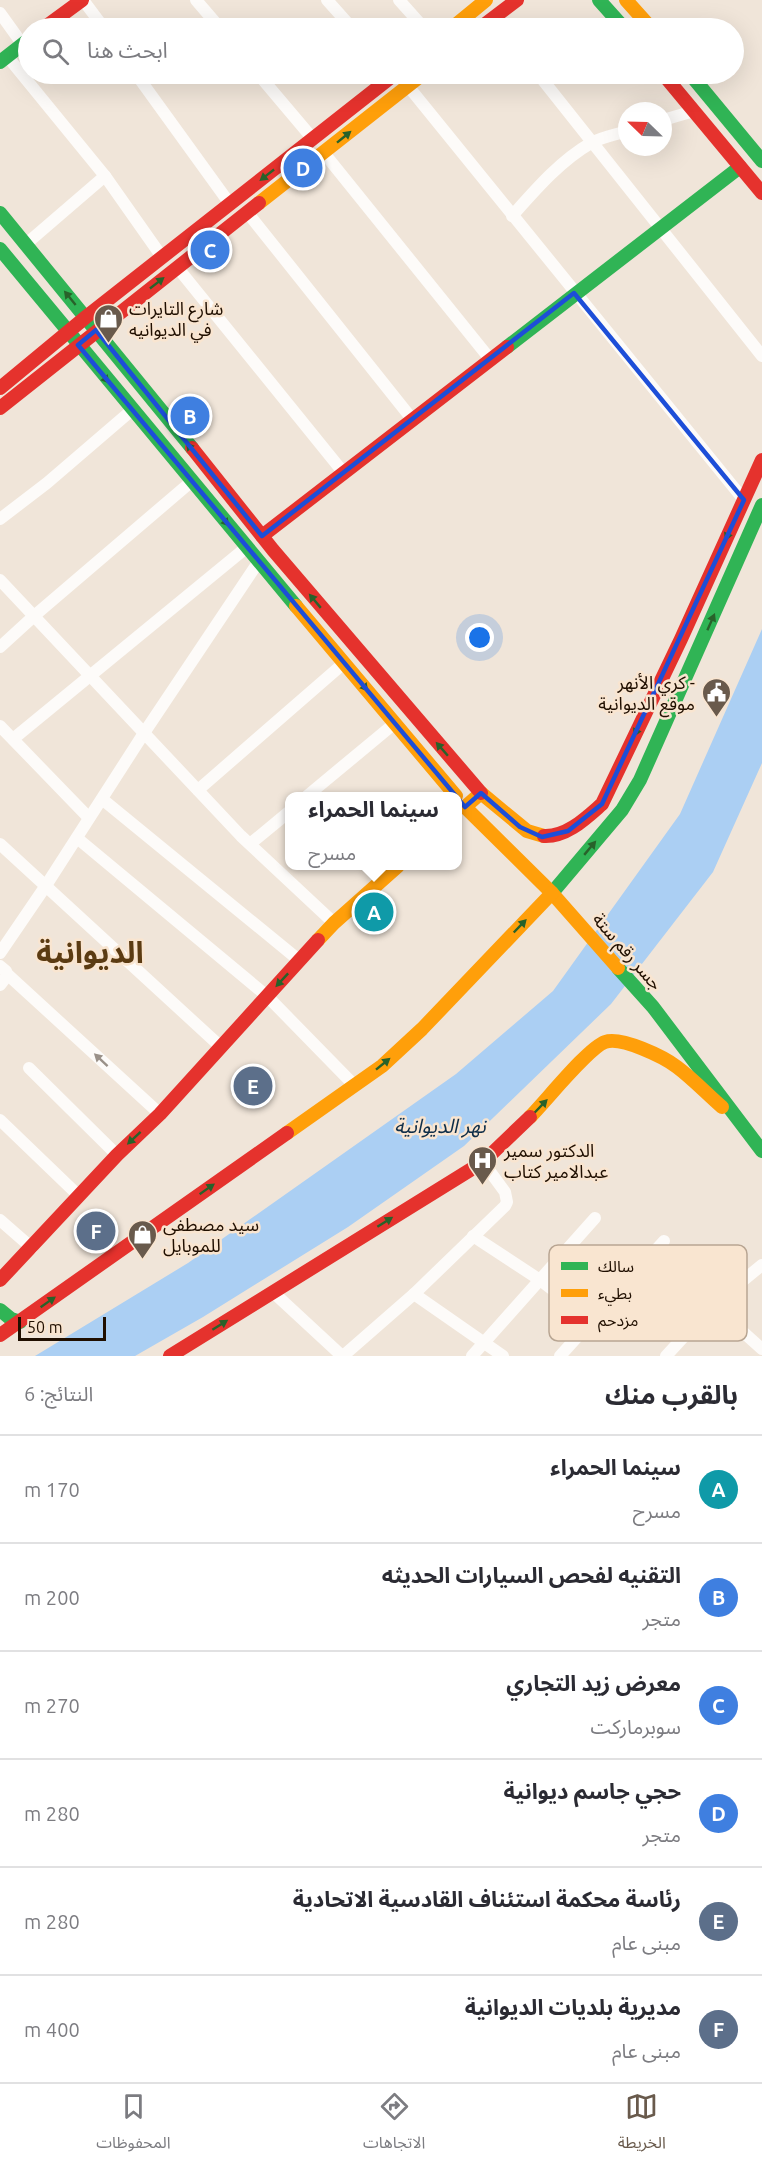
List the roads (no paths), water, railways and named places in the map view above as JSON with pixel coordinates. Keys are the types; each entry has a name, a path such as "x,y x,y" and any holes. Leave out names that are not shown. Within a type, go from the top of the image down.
{"main road":[{"path":"58,18 82,0"},
{"path":"464,18 486,0"},
{"path":"502,18 517,0"},
{"path":"599,0 615,18"},
{"path":"626,0 642,18"},
{"path":"4,59 18,48"},
{"path":"0,388 67,331 381,84"},
{"path":"0,408 410,84"},
{"path":"671,84 762,193"},
{"path":"698,84 762,161"},
{"path":"262,536 740,167"},
{"path":"0,213 360,654 481,793 520,827 542,837 556,836 584,821 602,804 681,639 762,460"},
{"name":"جسر رقم ستة","path":"0,249 449,792"},
{"path":"0,1335 382,1066 552,893 622,810 651,757 762,505"},
{"path":"681,639 700,648"},
{"path":"462,802 481,793"},
{"name":"جسر رقم ستة","path":"462,807 552,893 685,1048"},
{"path":"0,1280 117,1155 160,1114 334,922 393,870"},
{"path":"170,1356 483,1162 542,1105 587,1056 610,1041 640,1048 676,1066 744,1128"},
{"path":"685,1048 762,1150"},
{"path":"685,1048 762,1130"},
{"path":"0,1310 10,1319 20,1322"}],"street":[{"path":"82,0 96,18"},
{"path":"196,0 211,18"},
{"path":"327,0 343,18"},
{"path":"399,0 415,18"},
{"path":"0,13 18,33"},
{"path":"4,59 18,75"},
{"path":"26,84 105,176 162,257"},
{"path":"143,84 230,204"},
{"path":"266,84 313,139"},
{"path":"546,84 762,356"},
{"path":"408,86 744,500"},
{"path":"672,117 694,111"},
{"path":"512,216 555,170 592,142 618,134"},
{"path":"324,153 490,359"},
{"path":"26,244 105,176"},
{"path":"247,212 412,419"},
{"path":"177,267 344,472"},
{"path":"0,519 47,483 132,410"},
{"path":"0,647 192,481"},
{"path":"13,739 247,547"},
{"path":"1,950 45,887 259,561"},
{"path":"0,580 250,844 334,922"},
{"path":"198,790 344,663"},
{"path":"313,792 394,723"},
{"path":"0,726 89,818"},
{"path":"102,799 300,961"},
{"path":"250,844 285,815"},
{"path":"76,838 267,996 354,1085"},
{"path":"0,844 221,1047"},
{"path":"0,985 3,970"},
{"path":"3,970 160,1114"},
{"path":"29,1068 117,1155"},
{"path":"0,1120 79,1196"},
{"path":"346,1353 414,1294 507,1202 505,1192 483,1162"},
{"path":"571,1245 595,1218"},
{"path":"0,1220 32,1248"},
{"path":"473,1236 549,1287"},
{"path":"660,1245 664,1241"},
{"path":"747,1277 762,1265"},
{"path":"472,1356 549,1270"},
{"path":"274,1293 346,1353 362,1356"},
{"path":"414,1294 503,1356"},
{"path":"747,1336 762,1349"},
{"path":"560,1356 573,1341"},
{"path":"666,1356 680,1341"}],"water":[{"name":"نهر الديوانية","path":"762,629 762,763 713,872 611,1004 464,1146 348,1227 203,1317 135,1356 35,1356 188,1263 456,1074 553,991 680,814"}],"place":[{"name":"حجي جاسم ديوانية","path":"303,168"},
{"name":"معرض زيد التجاري","path":"210,250"},
{"name":"شارع التايرات في الديوانيه","path":"108,344"},
{"name":"التقنيه لفحص السيارات الحديثه","path":"190,416"},
{"name":"كري الأنهر - موقع الديوانية","path":"716,718"},
{"name":"سينما الحمراء","path":"374,912"},
{"name":"رئاسة محكمة استئناف القادسية الاتحادية","path":"253,1086"},
{"name":"الدكتور سمير عبدالامير كتاب","path":"483,1186"},
{"name":"مديرية بلديات الديوانية","path":"96,1231"},
{"name":"سيد مصطفى للموبايل","path":"142,1260"}],"district":[{"name":"الديوانية","path":"90,952"}]}
